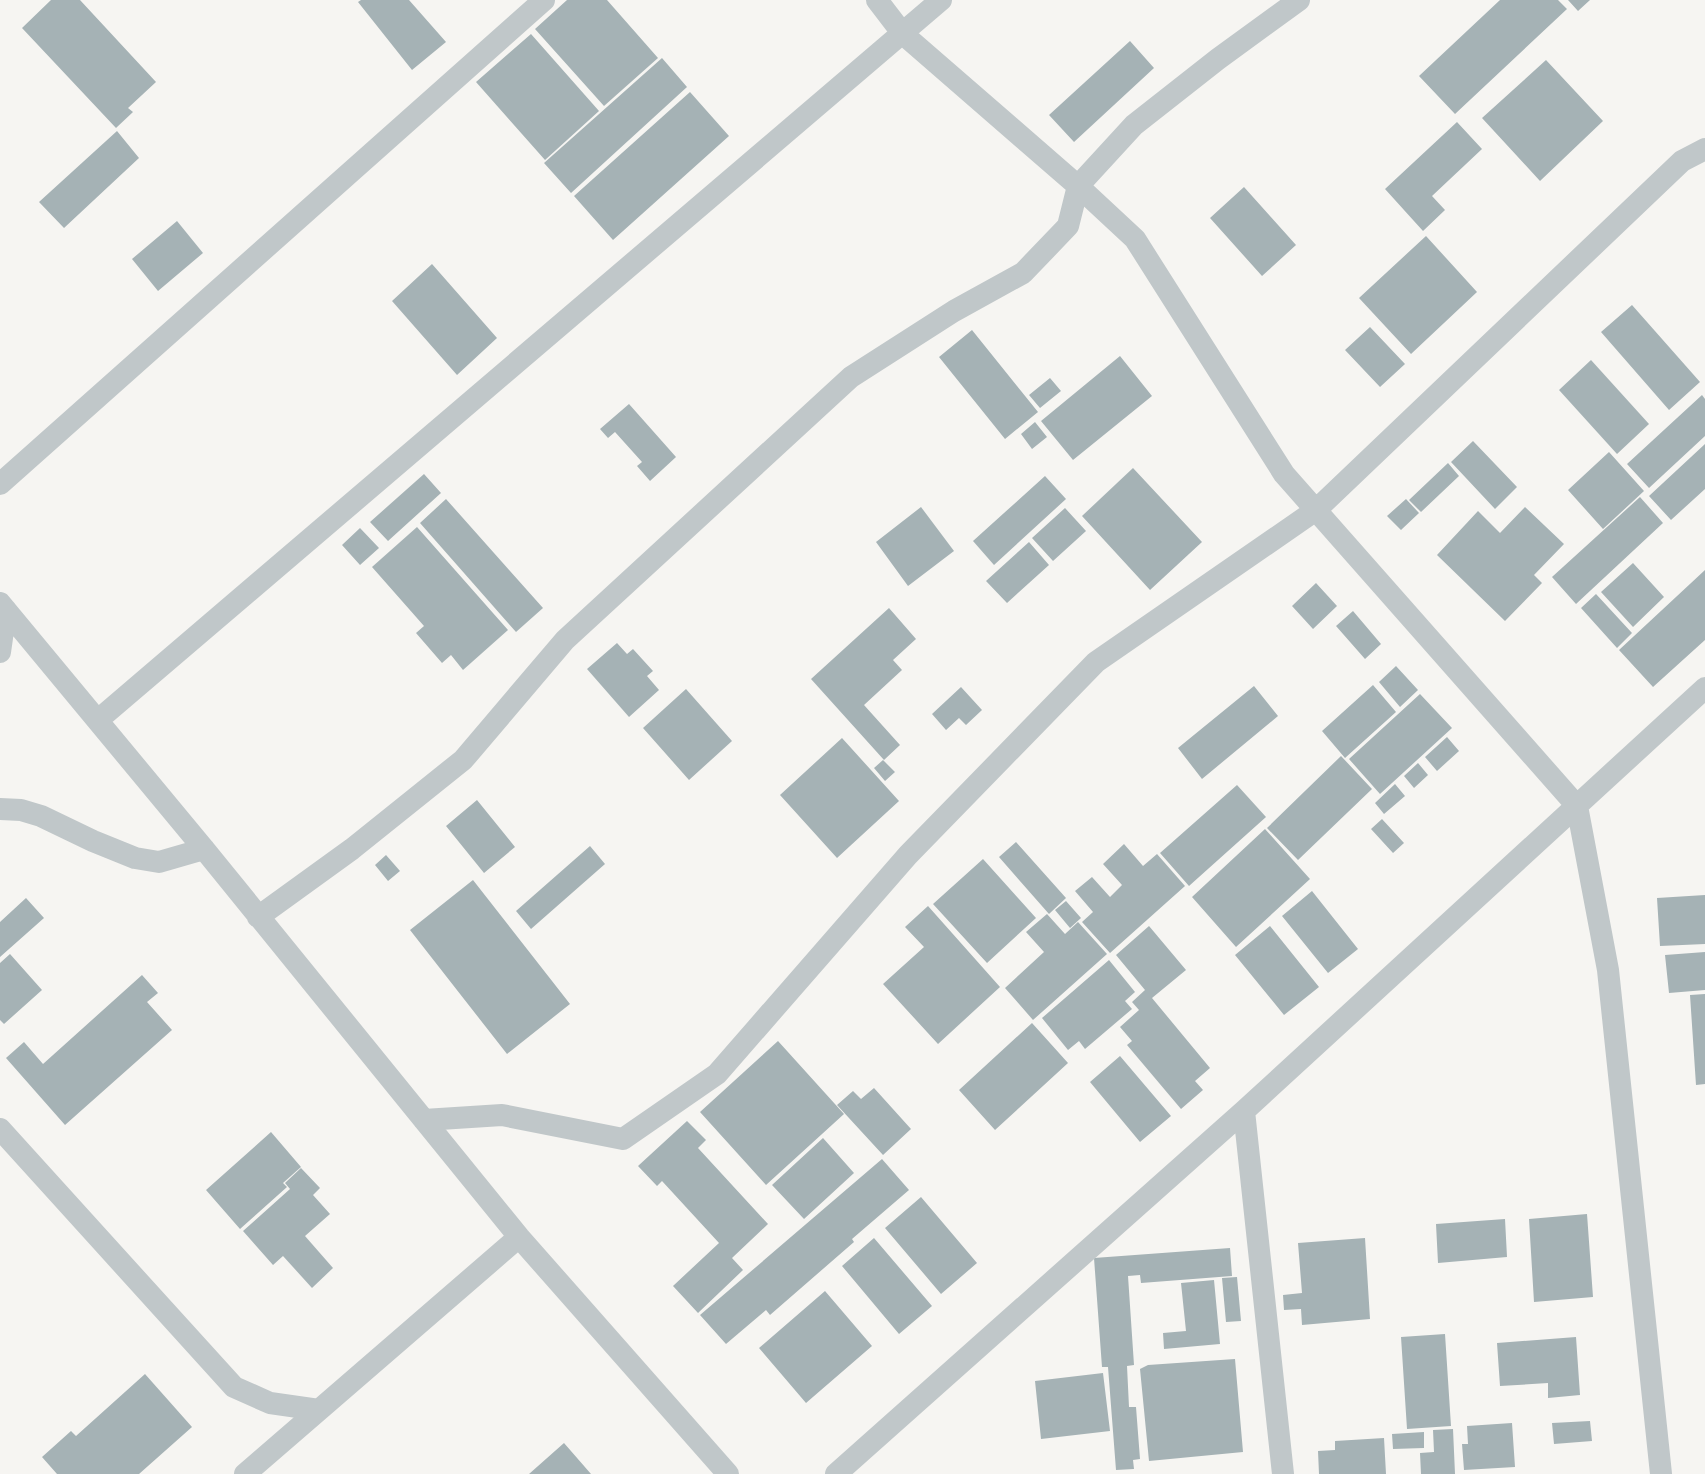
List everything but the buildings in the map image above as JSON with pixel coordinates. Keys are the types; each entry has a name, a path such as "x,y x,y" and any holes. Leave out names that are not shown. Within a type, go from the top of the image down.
{"street":[{"path":"0,484 544,0"},
{"path":"877,0 903,34 1078,186 1135,239 1284,474 1578,806 1608,970 1661,1474"},
{"path":"98,720 941,0"},
{"path":"258,917 352,849 462,760 565,640 851,377 954,311 1023,273 1068,226 1078,186 1134,125 1218,59 1299,0"},
{"path":"424,1120 502,1115 623,1138 716,1074 908,855 1096,662 1316,510 1682,161 1705,149"},
{"path":"3,607 204,849 519,1236 728,1474"},
{"path":"0,652 3,607"},
{"path":"836,1474 1244,1111 1705,688"},
{"path":"0,809 21,810 41,816 93,841 135,858 159,862 204,849"},
{"path":"1244,1111 1283,1474"},
{"path":"0,1129 234,1387 270,1403 320,1410"},
{"path":"245,1474 519,1236"}]}
